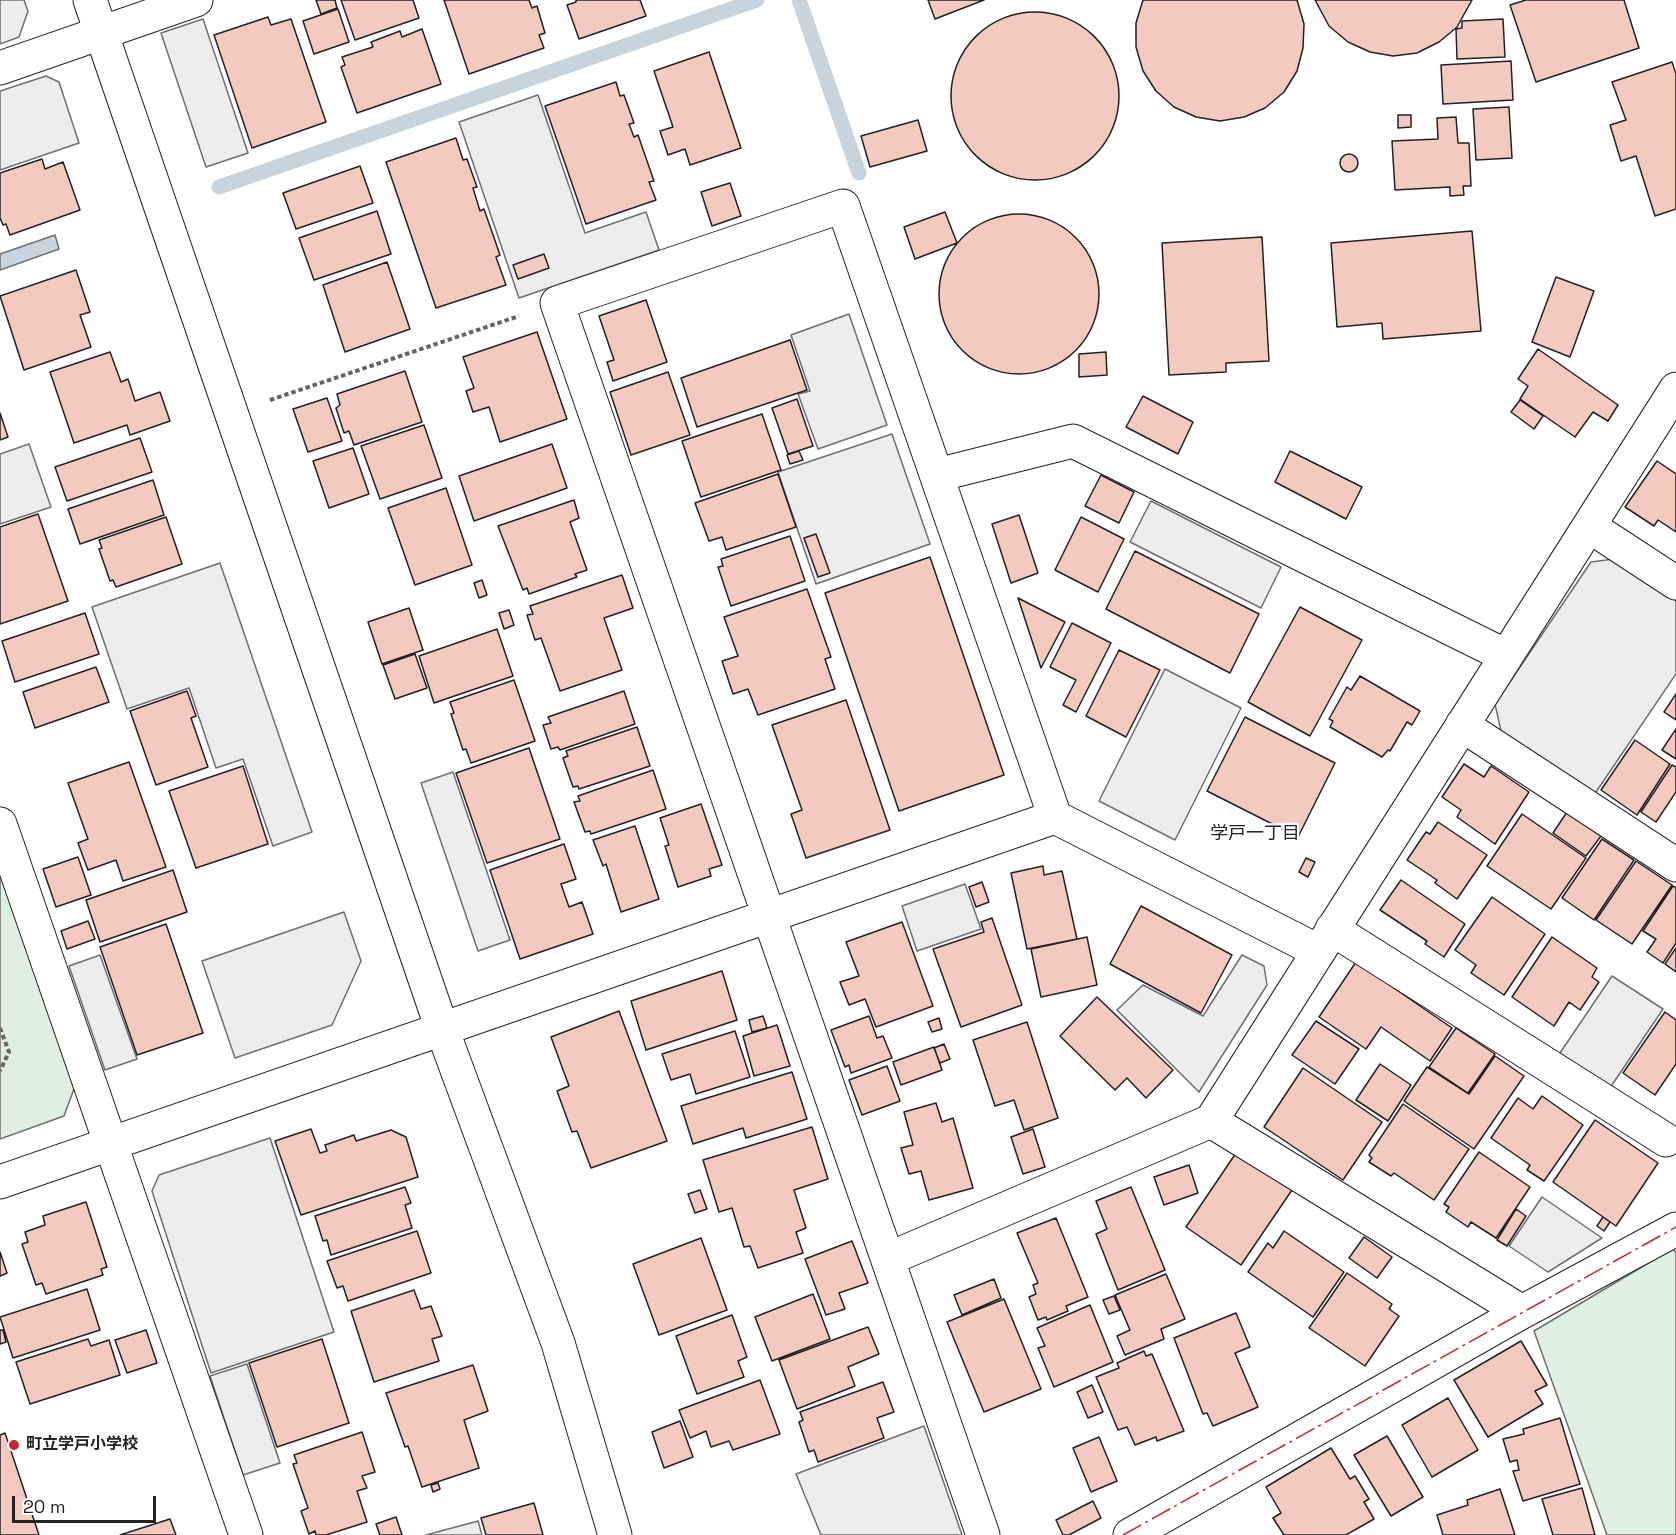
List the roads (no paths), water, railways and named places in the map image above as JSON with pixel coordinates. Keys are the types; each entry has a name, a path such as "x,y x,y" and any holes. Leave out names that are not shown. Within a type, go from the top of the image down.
{"street":[{"path":"90,0 442,1029 558,1343 615,1535"},
{"path":"0,68 196,0"},
{"path":"983,1535 557,303 843,206 1055,817"},
{"path":"888,1259 1211,1121 1676,389"},
{"path":"937,476 1073,441 1506,656"},
{"path":"1589,526 1676,583"},
{"path":"1462,725 1676,864"},
{"path":"0,1182 1055,817 1325,940 1673,1135"},
{"path":"0,824 246,1535"},
{"path":"1211,1121 1522,1312"},
{"path":"1130,1535 1522,1312 1676,1228"}],"waterway":[{"path":"219,187 757,0"},
{"path":"799,0 859,173"}],"place":[{"name":"町立学戸小学校","path":"14,1445"}],"district":[{"name":"学戸一丁目","path":"1255,834"}]}
